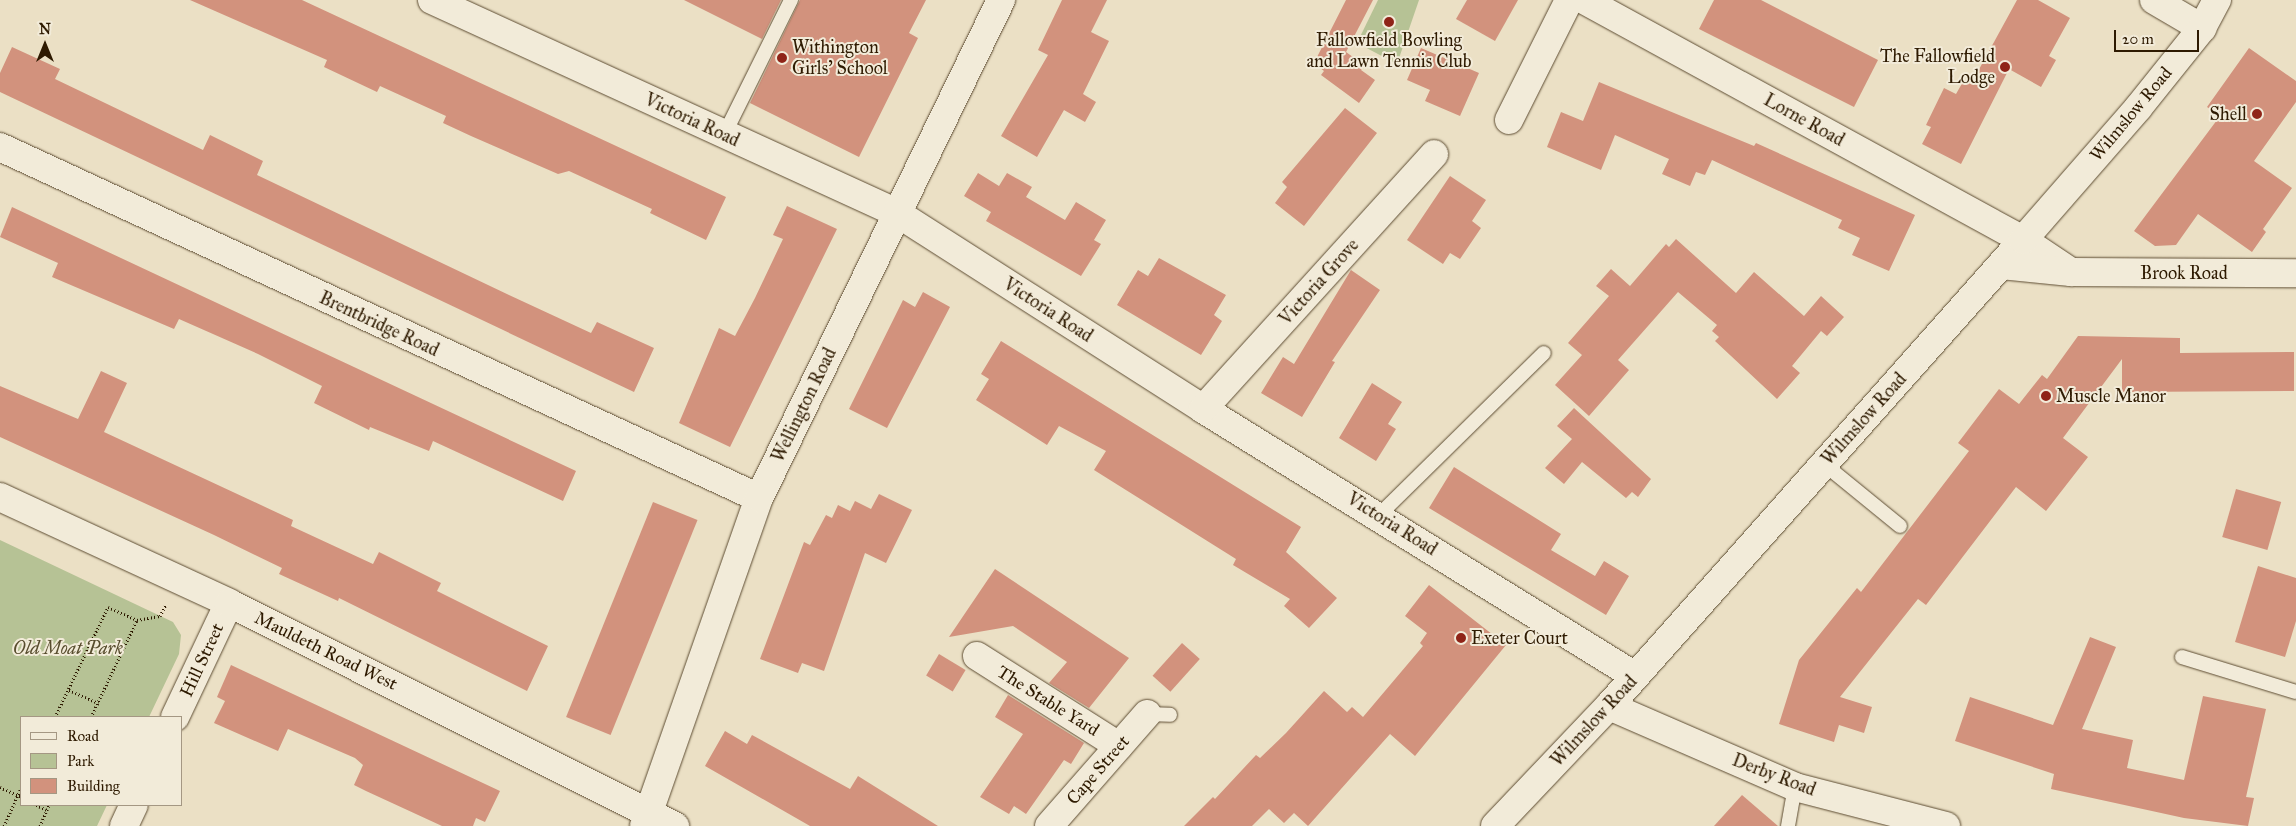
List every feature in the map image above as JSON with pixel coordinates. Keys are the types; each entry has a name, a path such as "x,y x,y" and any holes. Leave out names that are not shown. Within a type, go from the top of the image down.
{"street":[{"name":"Victoria Road","path":"432,0 897,213 1203,410 1379,515 1635,676"},
{"name":"Wellington Road","path":"646,818 759,498 1001,0"},
{"path":"1509,120 1569,0"},
{"name":"Lorne Road","path":"1584,0 2023,240"},
{"path":"2154,0 2202,28"},
{"name":"Wilmslow Road","path":"1495,826 1609,706 2023,240 2202,28 2217,0"},
{"name":"Brentbridge Road","path":"0,147 759,498"},
{"name":"Victoria Grove","path":"1203,410 1434,154"},
{"path":"2023,240 2071,272"},
{"name":"Brook Road","path":"2001,265 2071,272 2296,273"},
{"name":"Mauldeth Road West","path":"0,497 229,603 646,818 675,826"},
{"name":"Hill Street","path":"175,716 229,603"},
{"name":"The Stable Yard","path":"977,656 1119,746"},
{"name":"Derby Road","path":"1609,706 1796,786 1946,826"},
{"name":"Cape Street","path":"1049,826 1119,746 1158,715"},
{"path":"124,826 134,806"}],"lane":[{"path":"724,135 792,0"},
{"path":"1379,515 1544,353"},
{"path":"1824,464 1900,526"},
{"path":"2182,657 2296,692"},
{"path":"1788,826 1796,786"}],"path":[{"path":"56,716 108,606 137,620 160,616 177,579"},
{"path":"92,716 137,620"},
{"path":"69,690 98,703"},
{"path":"0,787 19,796 4,826"},
{"path":"38,806 47,810"},
{"path":"40,826 49,806"}],"green space":[{"name":"Fallowfield Bowling and Lawn Tennis Club","path":"1378,0 1419,0 1397,64 1357,43"},
{"name":"Old Moat Park","path":"0,540 173,622 181,635 179,654 149,716 20,716 20,806 107,806 97,826 0,826"}],"building":[{"path":"190,0 302,0 726,197 706,240 650,213 652,209 569,171 558,174 471,136 443,123 446,116 380,86 377,92 324,67 327,60"},
{"path":"684,0 781,0 762,39"},
{"path":"800,0 926,0 909,33 918,38 859,157 750,103"},
{"path":"1062,0 1107,0 1091,32 1109,41 1083,94 1096,102 1085,122 1064,110 1037,157 1001,136 1048,55 1038,50"},
{"path":"1346,0 1373,0 1346,52 1364,65 1361,70 1375,80 1359,103 1321,75 1324,71 1314,63"},
{"path":"1467,0 1518,0 1495,41 1456,19"},
{"path":"1714,0 1761,0 1878,60 1854,107 1699,29"},
{"path":"2017,0 2038,0 2070,18 2049,56 2056,60 2041,87 2009,69 1961,164 1922,144 1931,127 1926,125 1944,88 1956,94 1964,80 1971,84"},
{"path":"12,47 60,69 55,79 203,150 210,135 263,161 257,175 509,295 591,333 597,322 654,348 634,392 0,92 0,73"},
{"path":"1421,48 1479,73 1460,116 1425,101 1430,90 1407,80"},
{"path":"2249,48 2296,81 2296,102 2254,161 2292,188 2263,229 2266,232 2252,252 2198,214 2176,245 2155,246 2134,231 2220,116 2207,107"},
{"path":"1599,82 1754,146 1756,143 1915,215 1889,271 1852,255 1860,238 1838,228 1842,220 1712,160 1705,175 1696,172 1690,186 1662,174 1669,159 1615,135 1601,170 1547,147 1561,112 1583,121"},
{"path":"1345,108 1377,133 1304,226 1275,203 1287,187 1282,182"},
{"path":"978,173 999,186 1007,173 1032,187 1026,197 1065,220 1076,202 1106,220 1094,240 1101,244 1081,276 986,221 991,212 964,196"},
{"path":"1450,176 1486,200 1472,221 1481,228 1460,259 1450,253 1443,264 1407,240"},
{"path":"787,206 837,229 730,447 679,423 719,328 735,336 755,298 783,239 773,235"},
{"path":"12,207 576,471 563,501 433,441 429,451 370,427 369,430 314,403 322,386 258,354 179,319 174,329 52,277 58,263 0,237"},
{"path":"1676,239 1736,293 1754,272 1804,316 1821,296 1844,317 1827,336 1821,331 1792,366 1800,373 1777,399 1715,341 1719,337 1712,331 1717,325 1678,292 1618,360 1629,370 1589,416 1555,385 1582,355 1568,343 1609,296 1596,286 1611,269 1630,286 1666,244 1669,247"},
{"path":"1159,258 1226,295 1214,315 1222,321 1201,355 1117,305 1138,270 1148,276"},
{"path":"1351,270 1380,290 1332,361 1335,362 1302,417 1261,393 1283,357 1294,364"},
{"path":"923,292 950,307 887,428 849,409 903,300 915,307"},
{"path":"2078,336 2180,338 2180,353 2294,352 2294,391 2122,392 2122,359 2063,438 2088,457 2046,511 2016,487 1926,605 1918,599 1840,697 1872,707 1864,733 1839,725 1834,742 1779,724 1799,660 1857,588 1861,592 1969,451 1958,443 1999,389 2019,404 2042,375 2047,379"},
{"path":"1001,341 1301,527 1286,552 1337,598 1309,628 1284,606 1290,599 1233,565 1236,559 1094,470 1106,451 1059,426 1047,445 976,400 989,379 981,374"},
{"path":"101,371 127,383 104,432 293,520 291,526 373,564 379,552 441,583 437,591 548,646 527,691 339,598 338,601 279,574 282,568 214,535 0,437 0,386 78,419"},
{"path":"1372,383 1402,402 1388,424 1396,429 1376,461 1339,438"},
{"path":"1574,408 1651,479 1638,497 1632,492 1626,498 1582,462 1564,484 1545,468 1572,439 1557,426"},
{"path":"1454,467 1561,534 1551,550 1595,576 1604,561 1629,576 1606,615 1429,508"},
{"path":"2236,489 2281,502 2267,550 2222,537"},
{"path":"879,494 912,510 886,563 865,553 824,671 802,663 798,673 760,659 804,542 810,545 826,515 832,518 838,505 850,511 855,501 871,509"},
{"path":"653,502 698,520 611,735 566,717"},
{"path":"2258,566 2296,578 2296,621 2285,657 2235,642"},
{"path":"995,569 1129,658 1089,708 1049,683 1067,662 1013,626 949,637"},
{"path":"1429,585 1506,645 1415,756 1390,734 1308,826 1294,813 1284,823 1269,809 1252,826 1184,826 1213,797 1215,799 1256,755 1260,758 1286,733 1324,691 1347,712 1352,707 1363,717 1423,646 1420,643 1427,633 1405,616"},
{"path":"2090,637 2116,647 2082,729 2133,740 2127,768 2184,780 2203,696 2266,709 2246,797 2254,798 2248,826 2184,818 2051,789 2054,774 1955,741 1970,697 2053,725"},
{"path":"1182,643 1200,659 1170,692 1153,676"},
{"path":"939,654 966,670 953,691 926,675"},
{"path":"231,665 500,791 485,822 476,818 473,826 442,826 366,791 354,785 363,765 355,758 288,729 278,751 214,723 225,701 217,697"},
{"path":"1008,695 1084,743 1071,764 1064,760 1026,814 1014,806 1009,814 980,797 1023,734 995,717"},
{"path":"725,731 747,744 752,735 850,789 858,776 938,826 810,826 705,766"},
{"path":"1742,795 1778,826 1714,826"}],"place":[{"name":"Fallowfield Bowling and Lawn Tennis Club","path":"1389,22"},
{"name":"Withington Girls' School","path":"782,58"},
{"name":"The Fallowfield Lodge","path":"2005,67"},
{"name":"Shell","path":"2257,114"},
{"name":"Muscle Manor","path":"2046,396"},
{"name":"Exeter Court","path":"1461,638"}]}
